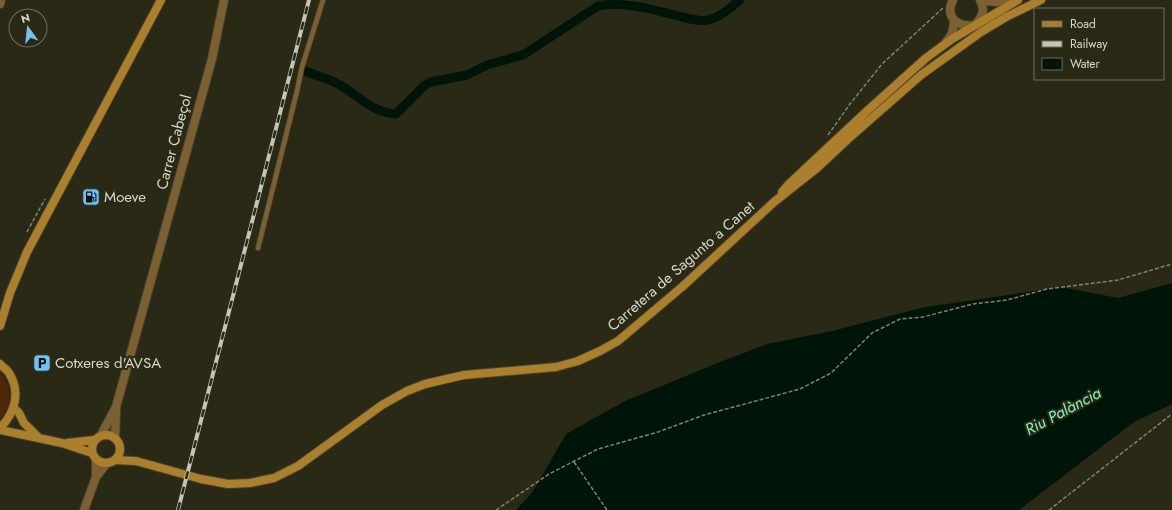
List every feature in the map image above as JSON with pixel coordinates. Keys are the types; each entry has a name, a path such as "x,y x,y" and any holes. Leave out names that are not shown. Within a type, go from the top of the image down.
{"main road":[{"path":"0,326 10,293 27,252 161,0"},
{"path":"774,202 788,186 906,75 943,45 1018,0"},
{"path":"866,123 892,94 932,61 969,34 975,25 984,24 1029,0"},
{"path":"774,202 817,168 848,138 921,75 956,49 1006,17 1041,0"},
{"name":"Carretera de Sagunto a Canet","path":"115,460 136,461 228,484 250,483 274,478 298,466 382,405 407,391 425,384 464,375 556,367 578,361 618,341 682,287 774,202"},
{"path":"0,364 9,372 16,390 14,408 8,420 0,429 62,443 94,456 101,462 107,463 115,460 119,454 120,448 119,442 115,438 108,435 98,438 62,443"},
{"path":"14,408 19,413 24,424 38,437"},
{"path":"94,456 92,446 98,438"},
{"name":"Carretera de Sagunto a Canet","path":"120,448 136,461"}],"street":[{"path":"0,4 1,0"},
{"name":"Carrer Cabeçol","path":"115,438 116,407 212,59 224,0"},
{"path":"954,0 950,9 951,15 958,24 964,26 975,25 982,17 983,6 981,0 996,2 1006,0"},
{"path":"943,45 953,32 954,20"},
{"name":"Carrer Cabeçol","path":"98,438 116,407"},
{"path":"94,456 96,477"},
{"path":"84,510 96,477 107,463"}],"lane":[{"path":"258,248 298,91 302,67 323,0"}],"path":[{"path":"825,139 879,67 938,12"},
{"path":"496,510 549,474 598,449 658,432 704,415 800,389 831,373 872,333 900,319 923,317 973,304 1007,300 1047,289 1118,280 1172,264"},
{"path":"1049,510 1172,414"},
{"path":"574,461 606,510"}],"shaded area":[{"path":"0,372 8,389 9,402 0,419"}],"water":[{"name":"Riu Palància","path":"1172,283 1172,404 1134,422 1019,510 516,510 532,493 566,434 625,401 767,344 832,331 925,307 1061,287 1118,298"}],"waterway":[{"path":"305,71 336,83 380,111 396,114 425,85 431,82 467,75 487,65 523,55 598,6 617,4 636,6 692,19 708,20 713,19 740,0"}],"railway":[{"path":"178,510 309,0"}],"place":[{"name":"Moeve","path":"91,197"},
{"name":"Cotxeres d'AVSA","path":"42,363"}]}
